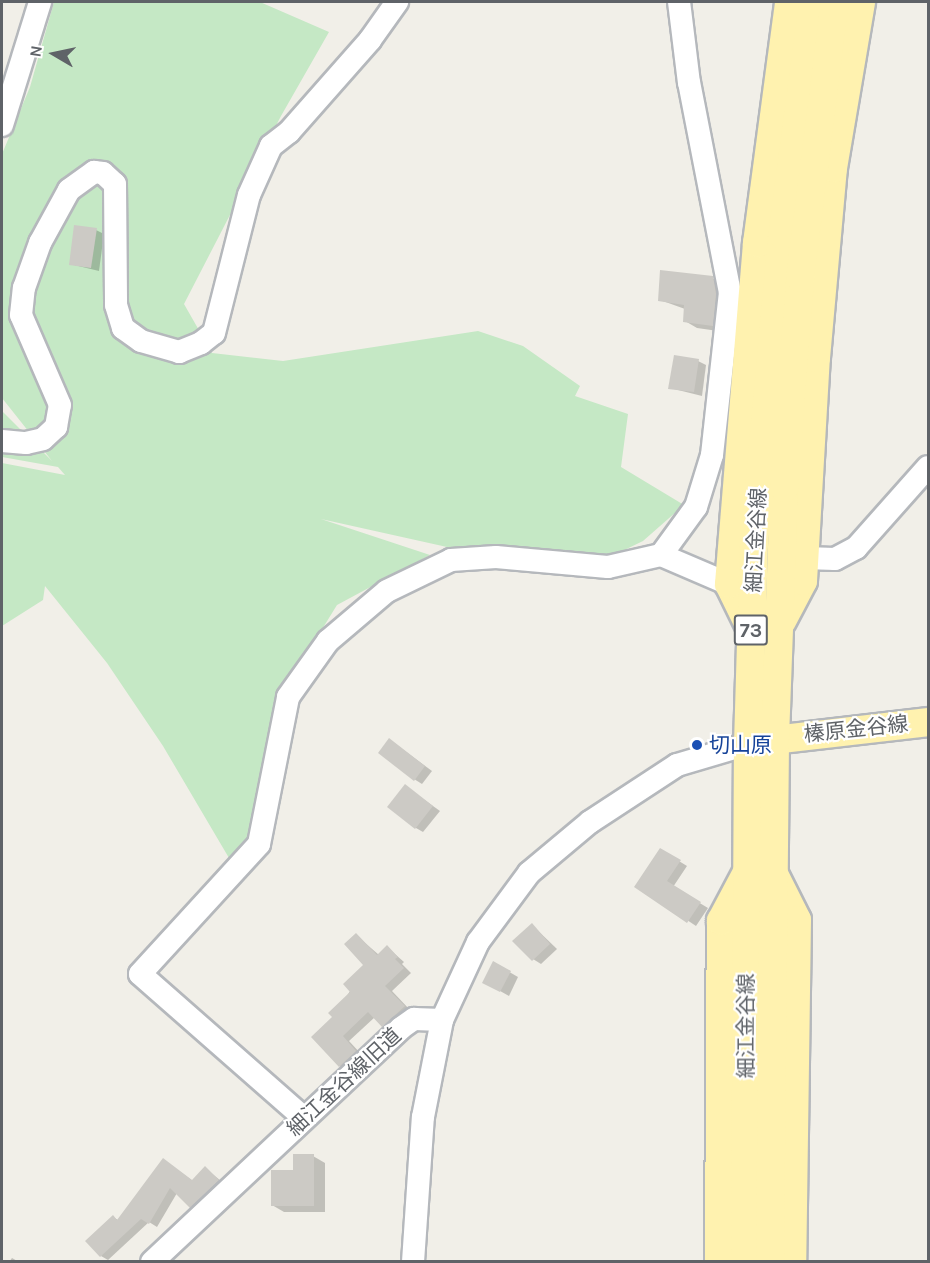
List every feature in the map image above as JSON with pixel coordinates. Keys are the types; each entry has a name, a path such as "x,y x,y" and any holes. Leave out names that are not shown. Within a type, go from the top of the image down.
{"main road":[{"path":"751,629 729,584 757,243 789,2"},
{"name":"細江金谷線","path":"745,1262 760,874 762,741 751,629 770,353 813,2"},
{"name":"細江金谷線","path":"762,741 779,625 791,376 810,189 835,2"},
{"name":"73","path":"779,625 803,581 816,358 833,168 861,2"},
{"name":"榛原金谷線","path":"762,741 928,722"},
{"path":"719,1262 721,921 760,874 797,920 792,1262"},
{"name":"細江金谷線","path":"760,874 770,1262"}],"street":[{"path":"2,125 40,2"},
{"path":"2,441 26,443 43,439 56,427 60,405 21,315 24,288 40,243 69,190 94,171 103,173 115,184 116,305 123,328 141,341 179,352 201,343 214,333 249,195 266,155 370,40 397,2"},
{"path":"662,555 696,507 712,455 730,293 689,83 679,2"},
{"path":"805,558 835,559 856,548 928,467"},
{"path":"304,1118 140,974 259,844 288,697 327,641 387,591 430,567 451,560 496,557 608,567 662,555 729,584"},
{"path":"413,1262 423,1117 442,1020 478,942 530,873 590,822 677,765 762,741"},
{"name":"細江金谷線旧道","path":"152,1262 407,1024 421,1018 442,1020"}],"green space":[{"path":"54,2 260,2 329,32 281,116 184,304 212,353 283,361 478,331 523,346 580,386 575,396 628,414 621,467 684,505 643,541 612,556 447,547 321,519 430,555 337,605 287,686 254,830 229,858 163,746 107,663 45,586 43,600 2,626 2,463 65,475 58,467 2,457 2,411 52,461 2,398 2,154 30,87"}],"building":[{"path":"74,225 97,228 91,268 69,265"},
{"path":"660,270 713,276 716,294 713,326 683,322 684,305 658,301"},
{"path":"674,355 699,359 694,392 668,389"},
{"path":"389,738 425,766 414,781 378,753"},
{"path":"405,784 433,806 415,829 387,807"},
{"path":"660,848 681,860 667,881 701,902 687,923 634,887"},
{"path":"532,923 550,944 532,961 512,941"},
{"path":"356,933 377,955 387,945 398,957 395,959 404,968 385,986 405,1006 382,1027 368,1012 343,1036 356,1051 339,1067 311,1037 332,1017 328,1013 350,992 343,984 363,965 344,944"},
{"path":"493,961 511,971 500,992 482,983"},
{"path":"293,1154 314,1154 314,1206 271,1206 271,1170 293,1170"},
{"path":"163,1158 192,1180 205,1166 219,1180 190,1208 170,1188 149,1224 141,1219 100,1257 85,1241 113,1215 117,1220"}],"place":[{"name":"切山原","path":"697,745"}]}
